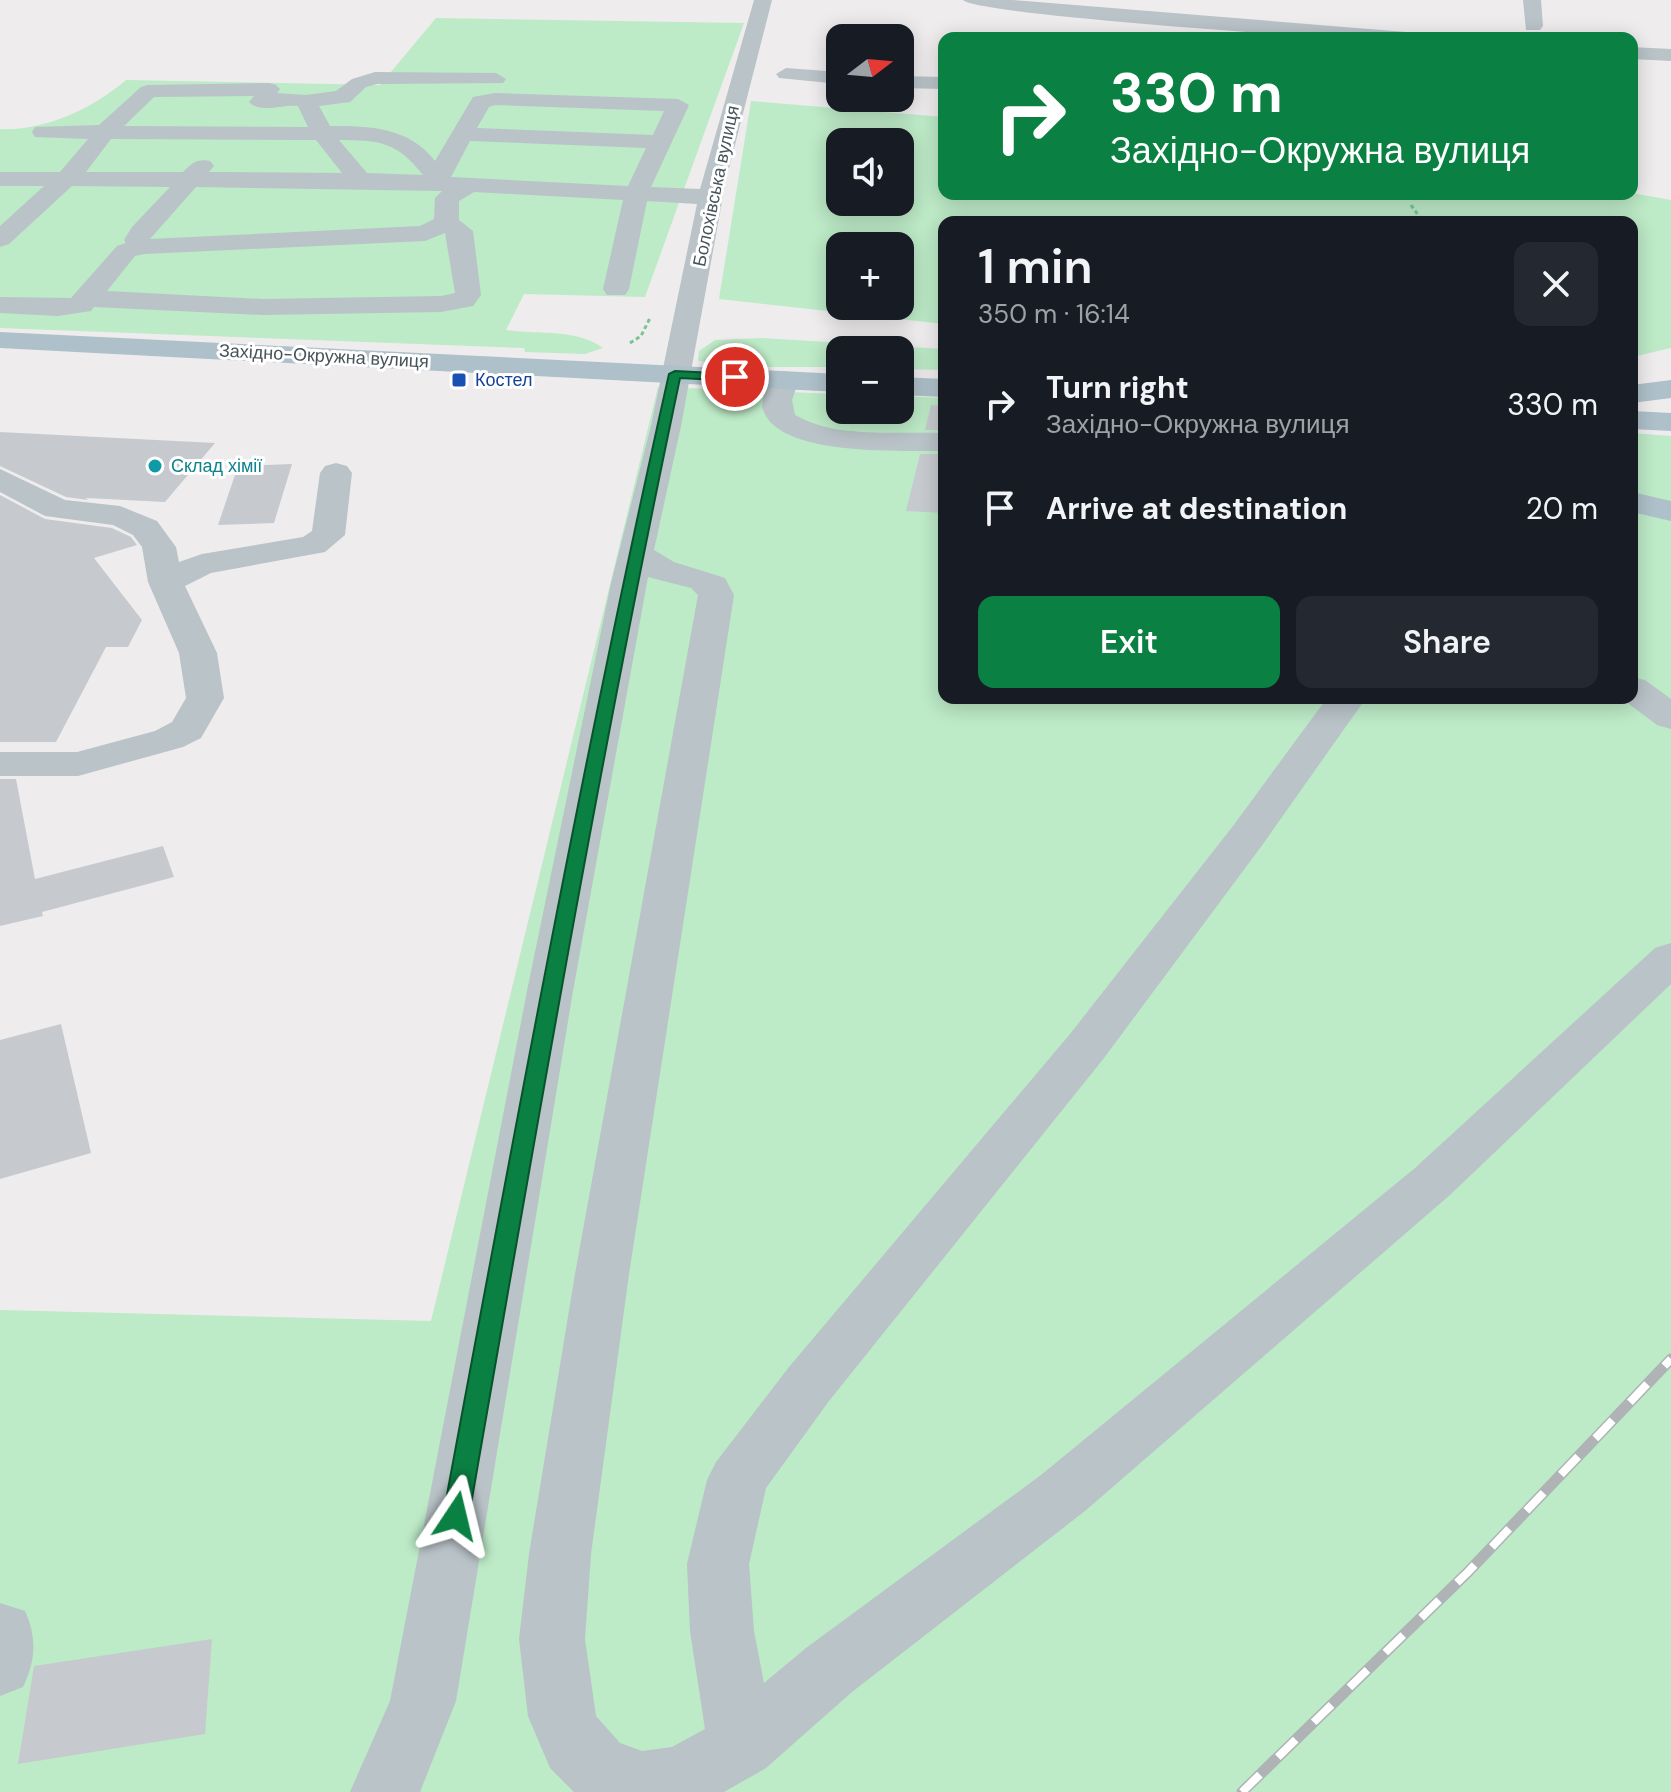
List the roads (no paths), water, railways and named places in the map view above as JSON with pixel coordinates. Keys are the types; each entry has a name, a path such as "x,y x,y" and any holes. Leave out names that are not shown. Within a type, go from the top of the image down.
{"main road":[{"name":"Західно-Окружна вулиця","path":"0,340 675,374"},
{"path":"675,374 826,382"},
{"path":"914,387 938,388"},
{"path":"1638,393 1671,389"},
{"path":"1638,421 1671,422"},
{"path":"1638,503 1671,511"}],"street":[{"name":"Болохівська вулиця","path":"385,1792 423,1701 550,991 644,568 675,374 711,197 733,103 763,0"},
{"path":"972,0 1031,8 1331,32"},
{"path":"1532,0 1533,26"},
{"path":"1016,28 1017,19 1031,8"},
{"path":"1638,53 1671,55"},
{"path":"786,74 826,77"},
{"path":"260,102 286,98 306,101 342,97 359,83 375,78 496,79 462,134 447,198 446,223"},
{"path":"914,82 938,83"},
{"path":"3,233 67,178 105,132 148,91 269,89 141,232 137,240 142,246"},
{"path":"481,102 495,99 678,105 636,194 616,289"},
{"path":"306,101 323,134 360,180"},
{"path":"43,132 353,133 399,140 450,182"},
{"path":"462,134 662,142"},
{"path":"0,179 450,182 711,197"},
{"path":"0,305 58,308 81,305 126,251 142,246 388,236 425,233 446,223"},
{"path":"84,298 263,307 426,304 463,300 468,295 469,282 464,248 460,231 446,223"},
{"path":"784,380 776,399 777,411 784,421 797,430 842,437 938,442"},
{"path":"166,582 202,564 313,545 328,535 336,473"},
{"path":"0,479 57,509 120,516 145,528 159,547 166,582 198,653 205,698 187,730 169,739 78,764 0,764"},
{"path":"644,568 700,578 713,585 716,595 602,1274 560,1554 552,1639 562,1716 574,1745 597,1768 642,1785 681,1779 742,1745 829,1670 1063,1493 1409,1201 1671,958"},
{"path":"1638,692 1671,717"},
{"path":"742,1745 722,1631 718,1564 737,1480 819,1372 1087,1046 1248,835 1343,704"}],"railway":[{"path":"1242,1792 1468,1572 1671,1359"}],"place":[{"name":"Костел","path":"459,380"},
{"name":"Склад хімії","path":"155,466"}]}
